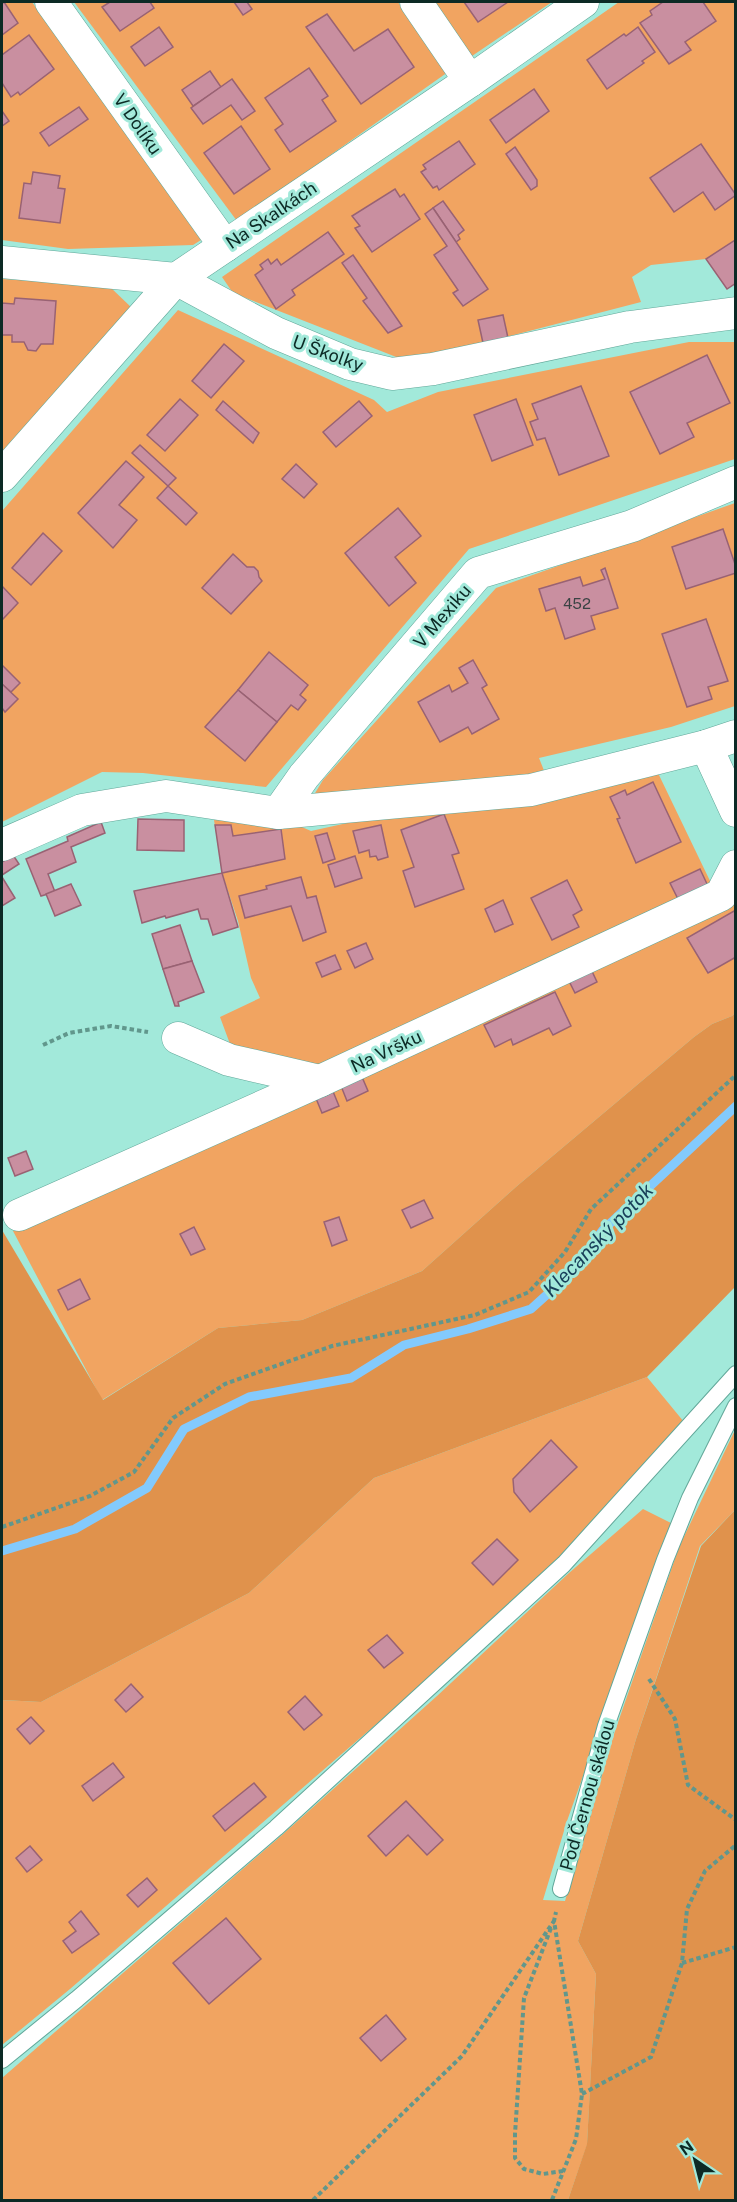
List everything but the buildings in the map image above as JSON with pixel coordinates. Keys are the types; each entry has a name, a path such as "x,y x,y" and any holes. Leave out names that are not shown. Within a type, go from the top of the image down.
{"street":[{"name":"V Dolíku","path":"51,2 225,246"},
{"path":"416,2 470,81"},
{"name":"Na Skalkách","path":"2,476 176,279 583,2"},
{"name":"U Školky","path":"2,261 176,279 276,333 350,364 392,374 433,369 630,327 735,313"},
{"name":"V Mexiku","path":"278,813 304,776 478,573 632,526 735,482"},
{"path":"2,845 82,810 166,796 278,813 531,790 706,746 735,736"},
{"path":"706,746 735,811"},
{"name":"Na Vršku","path":"19,1215 320,1082 721,895 735,866"},
{"path":"178,1038 229,1060 320,1082"}],"lane":[{"path":"2,2060 77,1999 276,1828 564,1564 735,1374"},
{"name":"Pod Černou skálou","path":"561,1889 606,1726 665,1560 690,1498 735,1406"}],"path":[{"path":"44,1045 69,1033 111,1026 178,1038"},
{"path":"2,1527 90,1496 134,1472 173,1418 225,1384 332,1346 475,1315 529,1292 566,1252 591,1209 735,1074"},
{"path":"632,1652 675,1719 688,1785 735,1820"},
{"path":"582,2094 651,2057 682,1963 687,1909 705,1871 735,1845"},
{"name":"Pod Černou skálou","path":"552,2200 576,2139 582,2094 554,1921 561,1889"},
{"path":"554,1921 524,1998 514,2134 515,2158 524,2169 543,2174 564,2170"},
{"path":"314,2200 462,2056 554,1921"},
{"path":"682,1963 732,1946 735,1947"}],"shaded area":[{"path":"2,2 32,2 201,240 193,245 68,249 2,240"},
{"path":"74,2 398,2 448,72 237,221"},
{"path":"435,2 552,2 472,56"},
{"path":"619,2 735,2 735,240 706,259 651,265 632,277 641,302 409,362 233,293 222,277"},
{"path":"2,279 108,285 134,310 2,459"},
{"path":"178,310 374,400 387,412 438,392 689,342 735,342 735,459 469,549 266,787 143,773 102,772 2,822 2,511"},
{"path":"735,503 735,706 671,727 539,758 545,773 309,803 323,780 496,588"},
{"path":"658,773 711,883 324,1070 287,1063 230,1044 220,1017 260,998 251,978 238,921 222,873 214,820 295,824 311,831 388,814"},
{"path":"735,896 735,1013 712,1024 694,1037 517,1186 422,1271 302,1320 218,1328 102,1400 13,1231 336,1085"},
{"path":"735,1013 735,1287 647,1377 374,1478 249,1593 41,1702 2,1700 2,1230 103,1400 218,1328 302,1320 422,1271 517,1186 694,1037 712,1024"},
{"path":"647,1377 684,1422 557,1559 425,1682 2,2045 2,1700 41,1702 249,1593 374,1478"},
{"path":"735,1430 735,1510 700,1546 636,1739 578,1941 596,1974 587,2145 568,2200 2,2200 2,2078 282,1835 437,1696 569,1573 643,1509 673,1524 567,1821 543,1900 565,1901 615,1731 679,1547"},
{"path":"735,1510 735,2200 568,2200 587,2144 596,1974 578,1941 636,1739 701,1546"}],"waterway":[{"name":"Klecanský potok","path":"2,1551 75,1529 147,1488 184,1429 249,1397 351,1378 404,1345 468,1329 531,1309 573,1271 603,1230 736,1106"}]}
